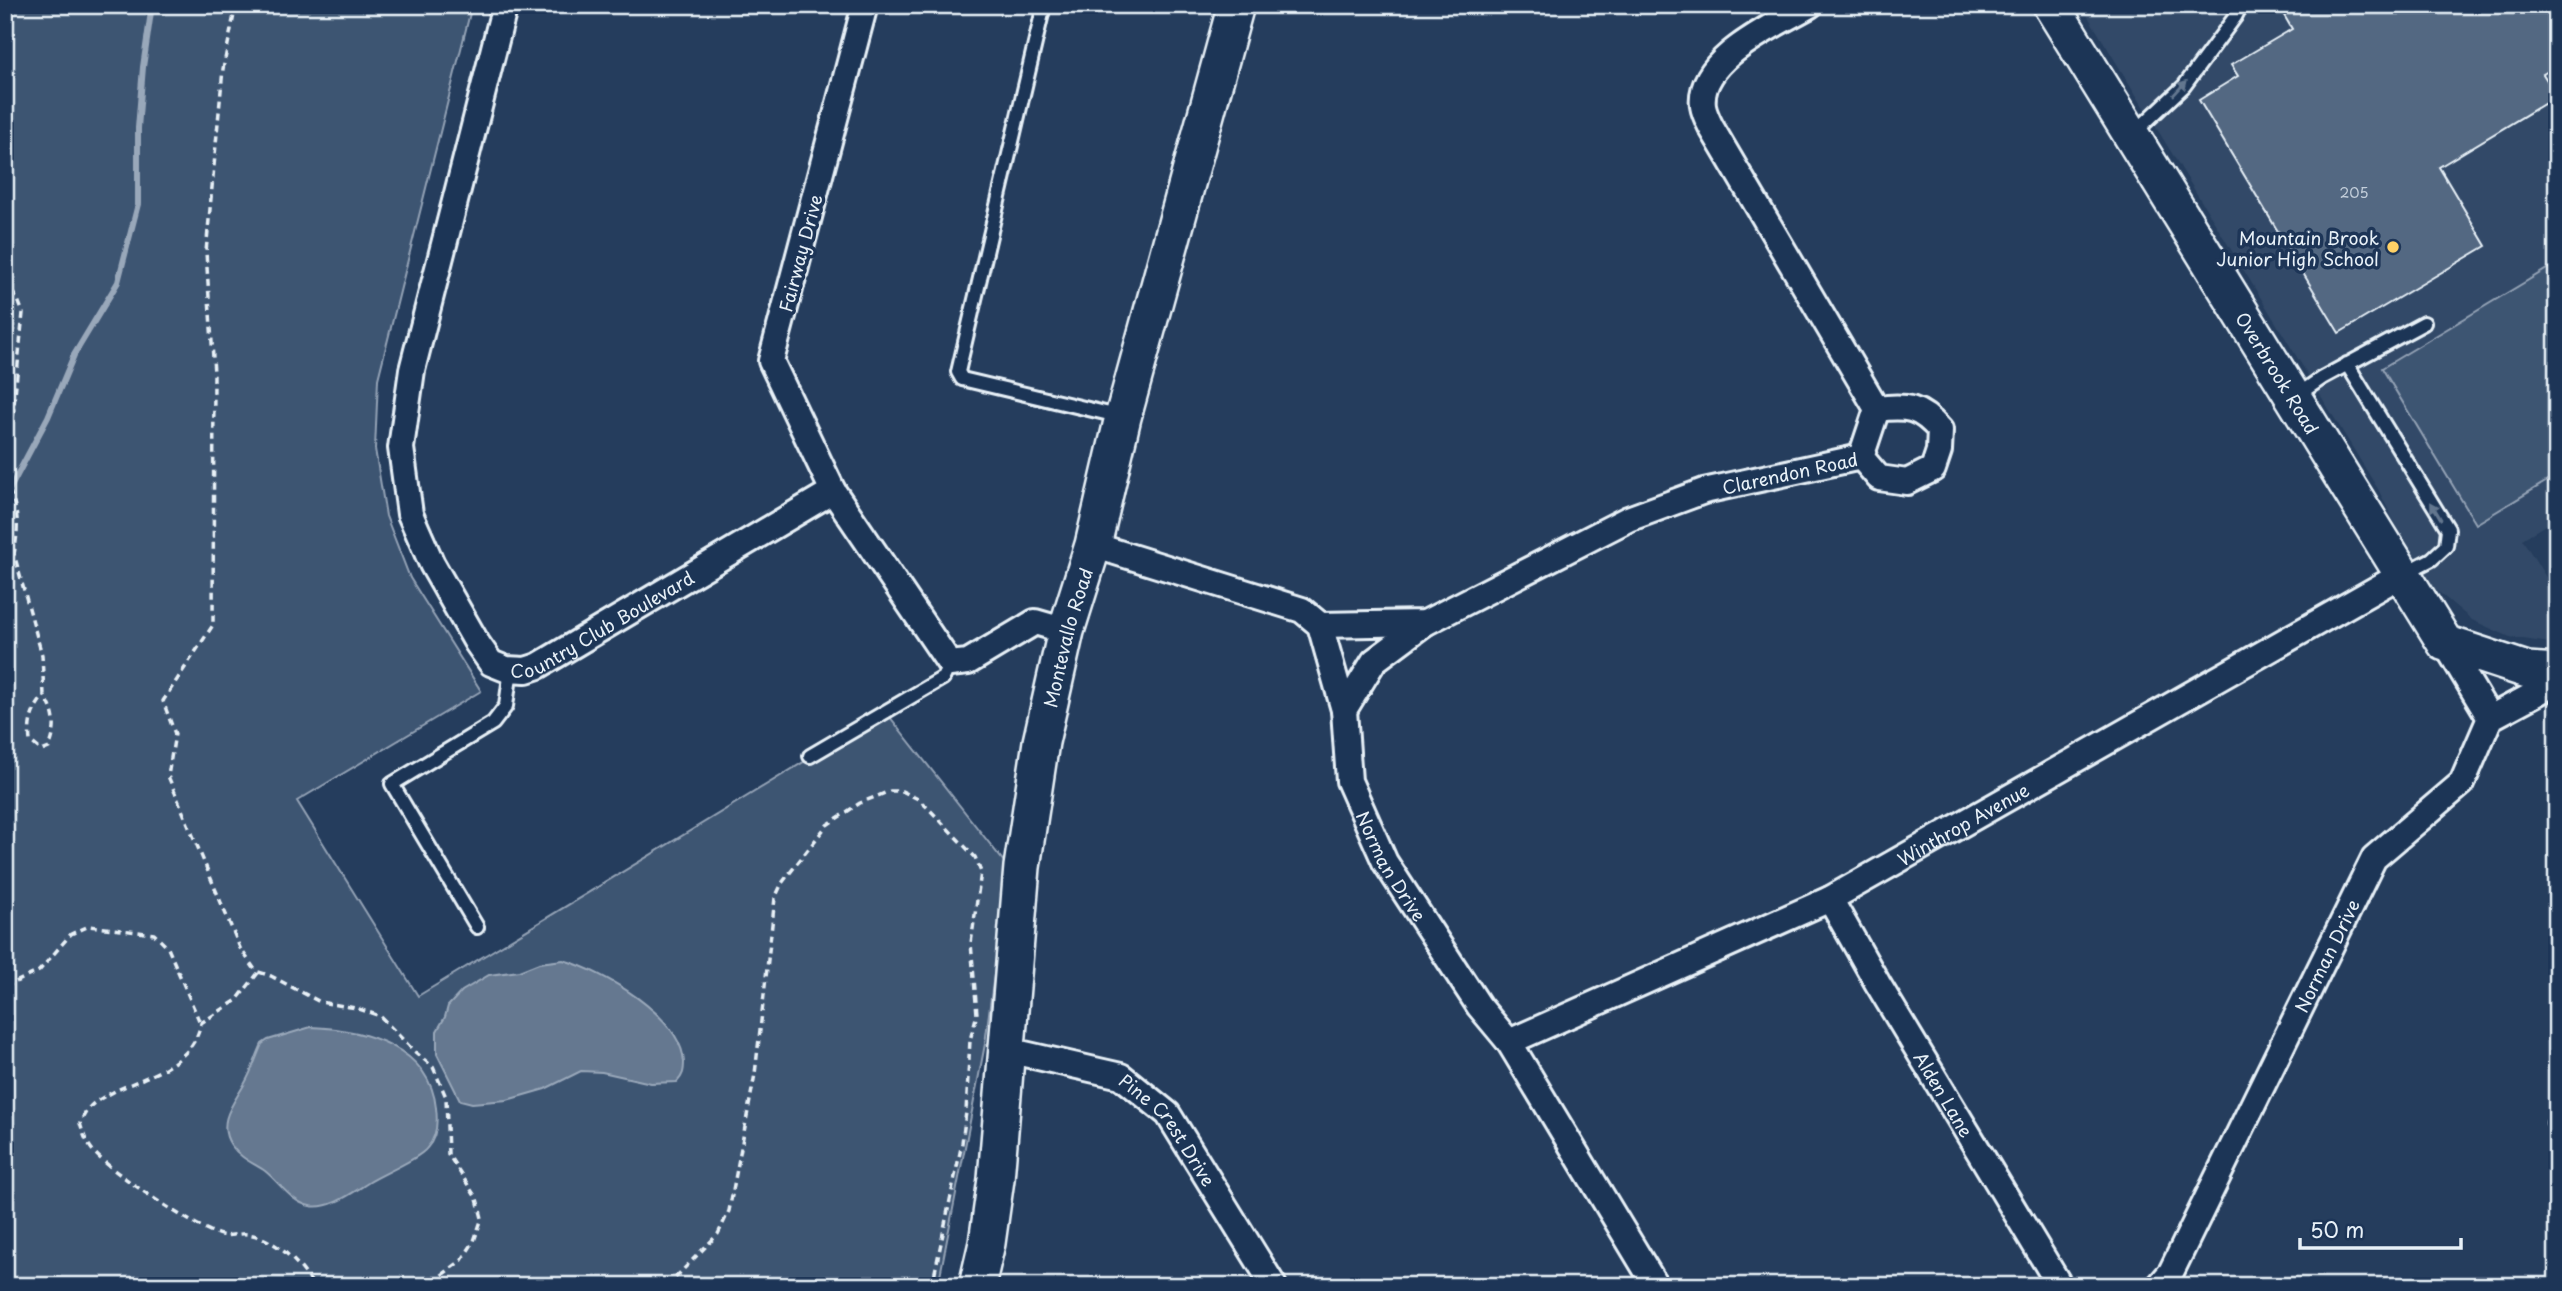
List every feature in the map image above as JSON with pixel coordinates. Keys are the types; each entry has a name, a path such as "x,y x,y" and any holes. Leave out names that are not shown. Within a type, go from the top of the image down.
{"main road":[{"name":"Montevallo Road","path":"977,1286 987,1243 996,1179 1022,867 1041,742 1066,631 1093,545 1123,417 1236,5"},
{"name":"Overbrook Road","path":"2051,5 2445,643"},
{"path":"2445,643 2527,670 2557,671"}],"street":[{"name":"Country Club Boulevard","path":"505,5 412,370 401,448 410,514 432,564 477,643 491,663 526,670 538,666 833,491"},
{"name":"Fairway Drive","path":"833,491 771,361 865,5"},
{"path":"1810,5 1734,49 1716,67 1708,83 1703,105 1711,127 1877,409 1898,406 1913,409 1927,415 1940,430 1939,451 1933,469 1907,482 1879,478 1861,457"},
{"name":"Clarendon Road","path":"1320,625 1425,623 1641,515 1704,491 1861,457 1877,409"},
{"path":"833,491 950,664 968,662 1035,622 1066,631"},
{"path":"1093,545 1302,610 1320,625"},
{"name":"Winthrop Avenue","path":"1509,1042 1829,899 2402,575"},
{"path":"1344,710 1374,661 1425,623"},
{"name":"Norman Drive","path":"1320,625 1344,710 1349,780 1385,862 1479,1006 1509,1042 1656,1286"},
{"path":"2445,643 2490,718 2557,682"},
{"name":"Norman Drive","path":"2159,1286 2171,1272 2374,858 2462,783 2490,718"},
{"name":"Alden Lane","path":"1829,899 2060,1286"},
{"name":"Pine Crest Drive","path":"1007,1050 1121,1076 1168,1114 1274,1286"}],"lane":[{"path":"1044,5 958,372 962,379 1123,417"},
{"path":"2131,136 2184,86 2241,5"},
{"path":"2293,398 2347,364 2424,323"},
{"path":"2347,364 2448,529 2446,546 2432,559 2402,575"},
{"path":"810,756 943,678 950,664"},
{"path":"477,928 392,784 493,723 506,706 511,669"}],"path":[{"path":"236,5 223,69 206,252 214,373 213,625 163,701 174,734 168,776 240,948 256,971 320,1002 356,1008 380,1016 433,1067 446,1097 448,1154 477,1199 482,1218 474,1241 462,1260 442,1275 434,1286"},
{"path":"5,282 18,300 23,322 13,415 5,444"},
{"path":"5,479 17,506 14,554 42,655 44,695 53,708 55,722 49,748 41,751 30,741 28,724 33,709 44,695"},
{"path":"667,1286 718,1234 729,1211 755,1074 775,898 782,883 827,825 860,803 890,791 902,791 918,799 975,857 981,872 971,943 977,1014 970,1040 966,1112 932,1286"},
{"path":"5,987 39,971 71,934 89,926 154,934 168,948 201,1025 199,1036 189,1052 172,1065 104,1097 88,1108 79,1124 85,1138 94,1153 113,1168 163,1204 196,1223 221,1235 247,1234 267,1240 286,1253 305,1272 314,1286"},
{"path":"201,1025 237,1000 258,972"}],"shaded area":[{"path":"5,5 472,5 378,379 375,449 386,516 410,578 481,691 297,801 418,996 886,712 1008,867 985,1044 938,1286 5,1286"},
{"name":"Mountain Brook Junior High School","path":"2081,5 2557,5 2557,518 2522,539 2557,595 2557,644 2510,637 2472,620 2435,589 2406,545 2378,489"},
{"path":"2557,263 2557,475 2476,524 2382,368"},
{"path":"563,960 618,985 655,1012 680,1045 684,1062 679,1080 651,1083 602,1072 581,1071 545,1089 507,1100 472,1103 460,1100 437,1054 437,1031 448,1006 462,991 489,975"},
{"path":"311,1027 372,1037 408,1056 431,1087 437,1119 433,1139 423,1152 340,1200 318,1207 297,1201 265,1171 238,1153 231,1145 225,1128 228,1113 262,1044"}],"building":[{"path":"2278,5 2557,5 2557,66 2543,74 2557,96 2439,167 2486,246 2339,333 2199,100 2238,76 2231,65 2292,29"}],"waterway":[{"path":"5,498 48,417 74,355 118,282 138,204 138,128 152,5"}],"place":[{"name":"Mountain Brook Junior High School","path":"2393,247"}]}
